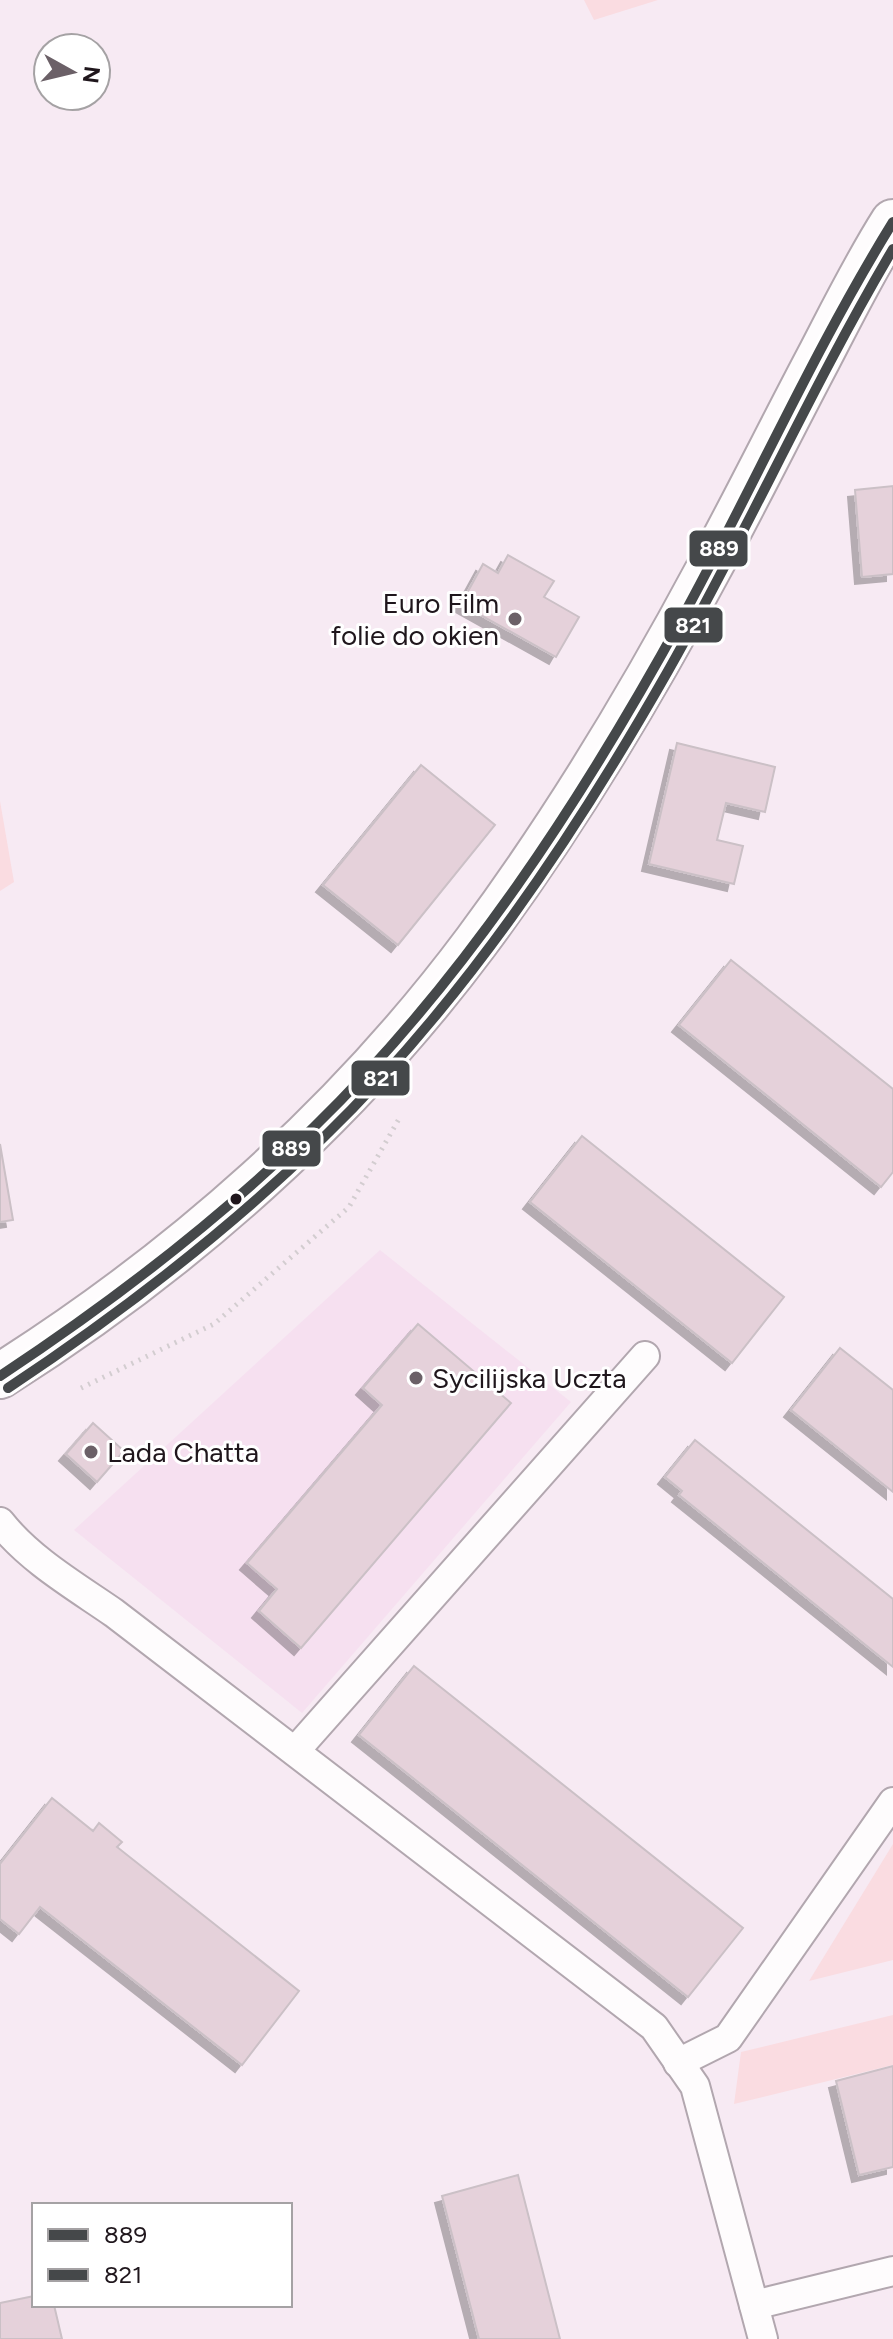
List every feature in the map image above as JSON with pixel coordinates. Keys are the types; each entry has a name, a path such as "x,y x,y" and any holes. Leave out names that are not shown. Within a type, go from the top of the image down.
{"street":[{"path":"0,1376 130,1289 236,1199 351,1088 474,945 531,865 604,752 707,572 846,305 893,222"}],"lane":[{"path":"295,1751 645,1356"},
{"path":"0,1522 13,1538 43,1563 114,1613 654,2027 695,2086 763,2339"},
{"path":"678,2063 728,2038 893,1802"},
{"path":"754,2305 893,2271"}],"shaded area":[{"path":"584,0 658,0 594,20"},
{"path":"0,801 14,882 0,891"},
{"path":"380,1250 571,1402 302,1713 74,1530"},
{"path":"893,1844 893,1960 809,1981"},
{"path":"893,2015 893,2065 734,2104 741,2052"}],"building":[{"path":"893,486 893,574 862,577 855,490"},
{"path":"508,555 554,581 544,597 579,617 556,657 461,604 483,564 498,573"},
{"path":"677,743 775,767 765,812 726,803 717,840 743,846 734,884 649,864"},
{"path":"421,765 495,825 398,945 323,885"},
{"path":"731,960 893,1089 893,1172 881,1187 679,1025"},
{"path":"582,1136 784,1297 732,1363 530,1202"},
{"path":"0,1144 13,1220 0,1222"},
{"path":"418,1324 511,1403 301,1648 259,1611 277,1589 247,1563 382,1405 363,1388"},
{"path":"840,1348 893,1390 893,1492 791,1410"},
{"path":"93,1423 124,1451 97,1482 66,1454"},
{"path":"695,1440 893,1599 893,1667 679,1495 682,1491 665,1477"},
{"path":"414,1666 743,1928 688,1997 359,1735"},
{"path":"52,1798 93,1831 99,1823 122,1842 117,1847 299,1991 242,2065 40,1907 19,1934 0,1919 0,1864"},
{"path":"893,2066 893,2167 859,2175 836,2081"},
{"path":"518,2175 560,2339 479,2339 442,2196"},
{"path":"32,2296 32,2307 54,2307 62,2339 0,2339 0,2303"}],"transit line":[{"name":"889","path":"0,1376 163,1259 278,1162 369,1070 470,949 562,820 644,685 709,567 837,318 893,222"},
{"name":"821","path":"8,1388 172,1270 250,1206 375,1085 469,974 554,856 632,733 697,619 835,353 893,249"}],"place":[{"name":"Euro Film folie do okien","path":"515,619"},
{"name":"Sycilijska Uczta","path":"416,1378"},
{"name":"Lada Chatta","path":"91,1452"}]}
